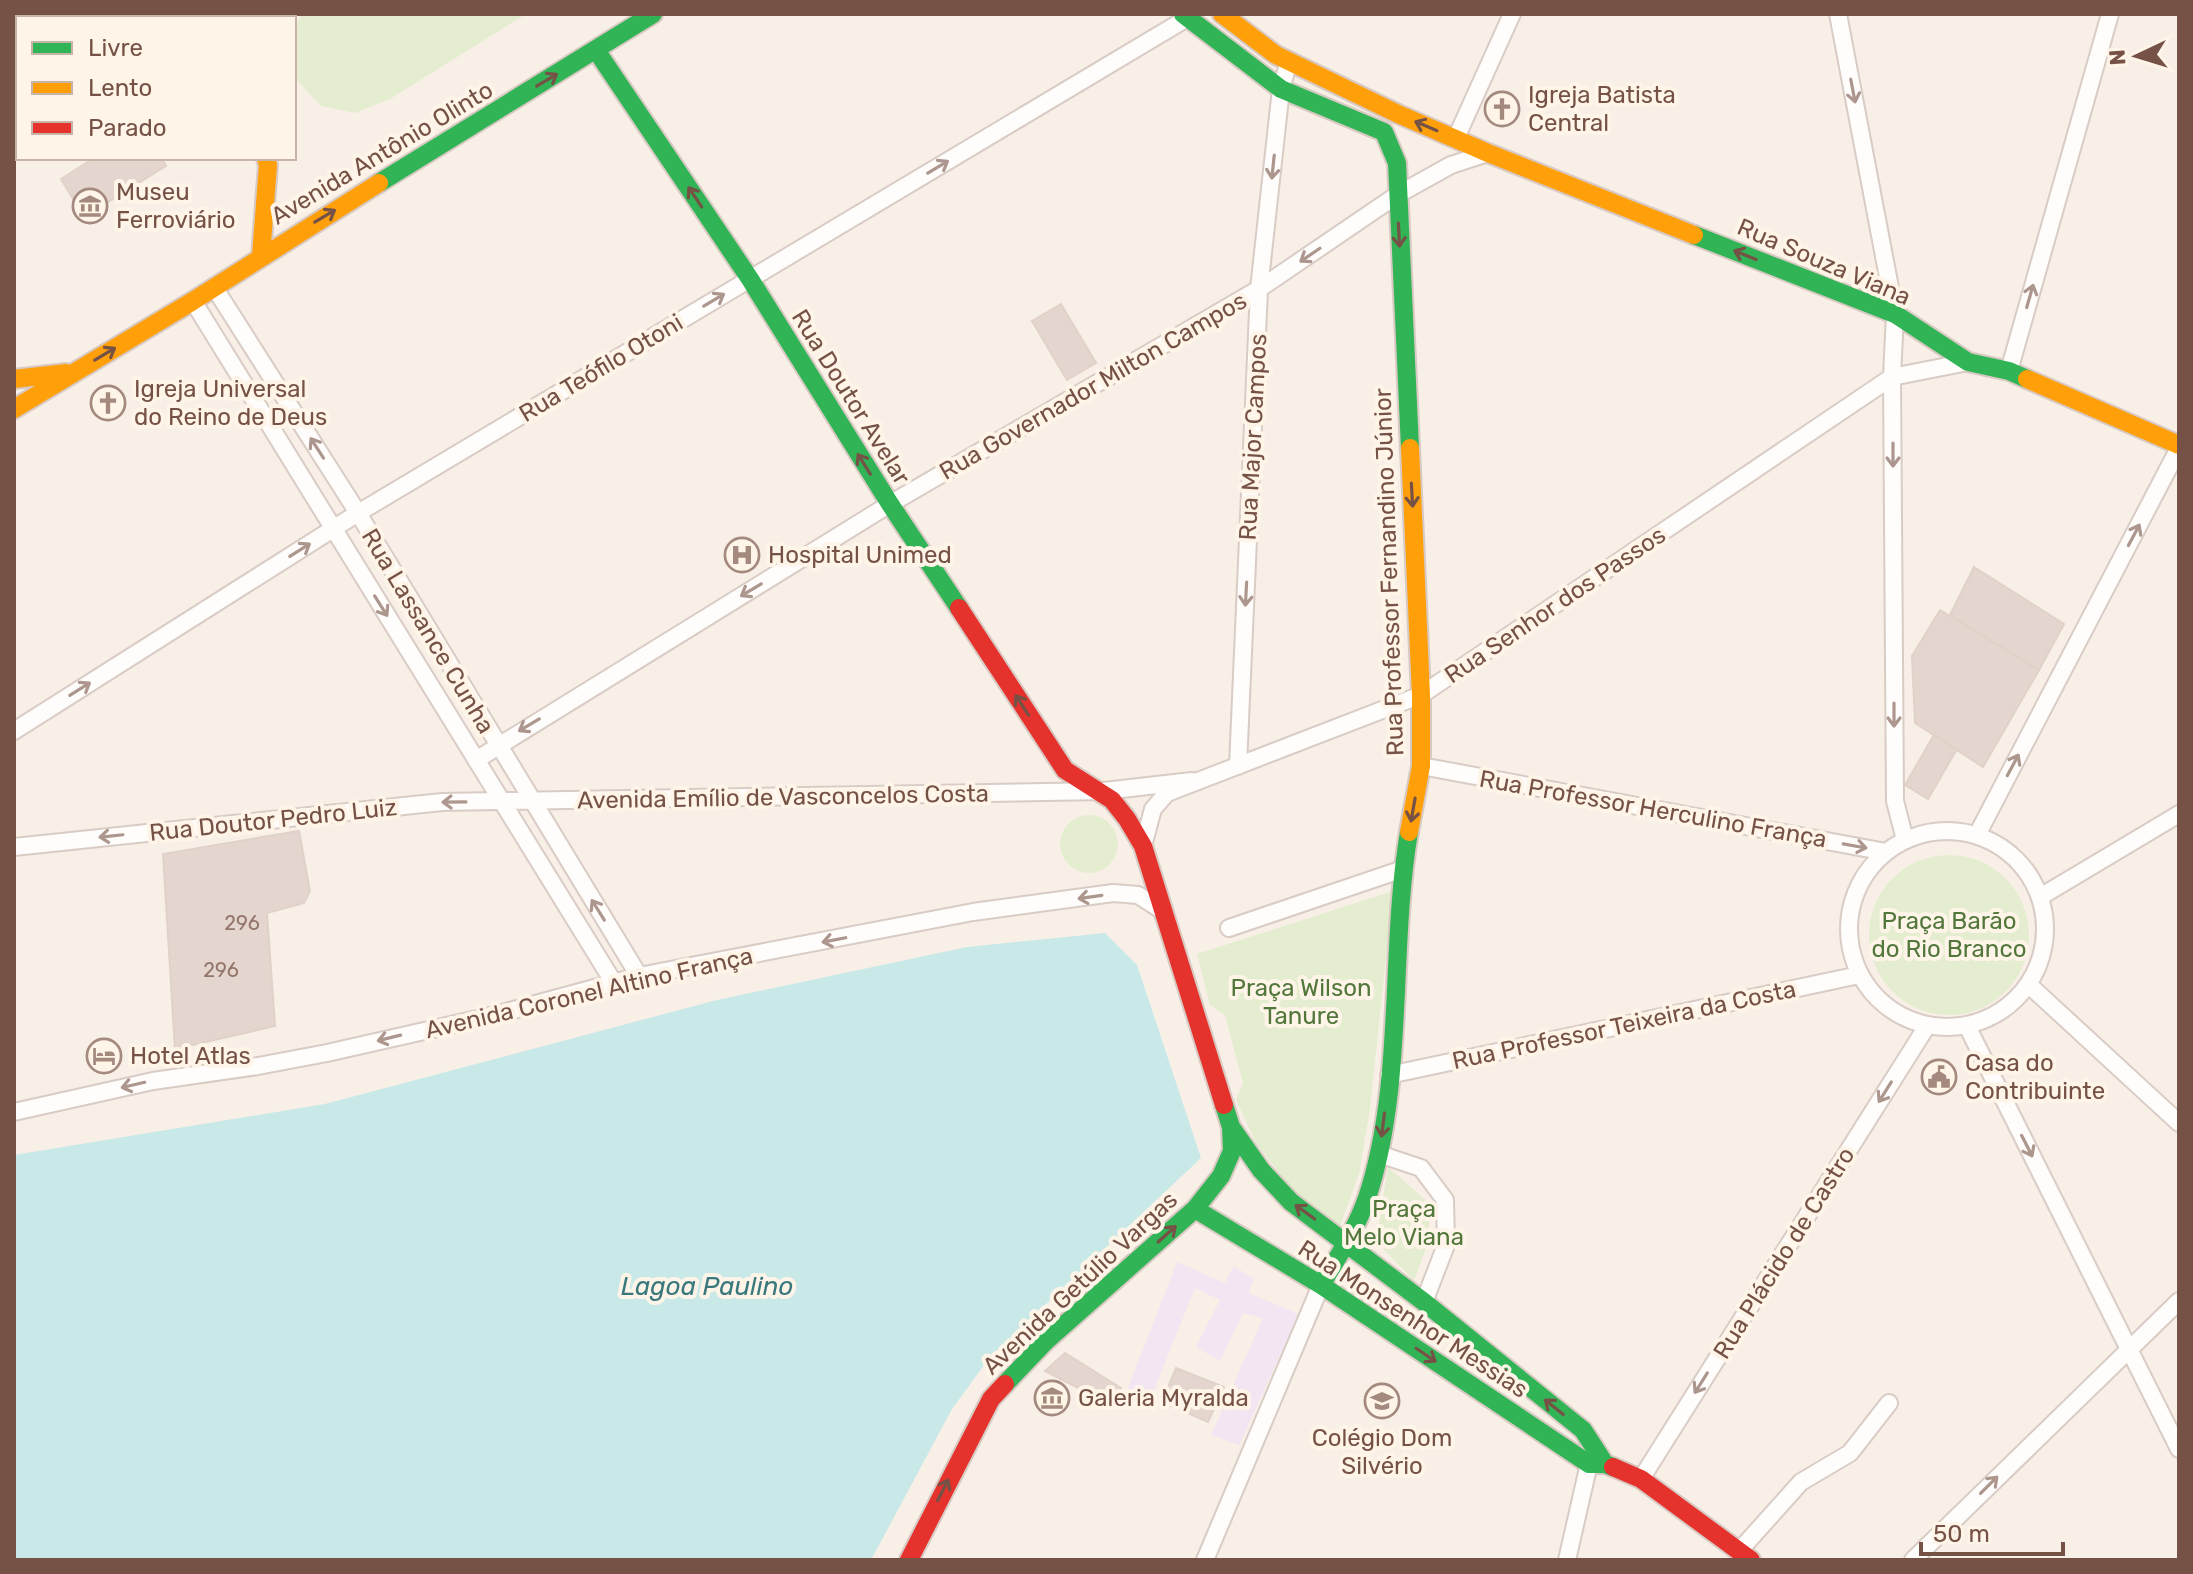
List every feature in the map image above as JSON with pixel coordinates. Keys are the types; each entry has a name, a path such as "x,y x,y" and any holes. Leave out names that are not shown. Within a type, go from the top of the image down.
{"main road":[{"name":"Avenida Antônio Olinto","path":"14,409 653,14"},
{"name":"Rua Souza Viana","path":"1222,14 1276,55 1398,114 1488,153 1895,314 1968,362 2009,371 2179,447"},
{"path":"1188,15 1281,89"},
{"name":"Rua Doutor Avelar","path":"596,50 750,279 890,504 1065,770 1106,791"},
{"name":"Rua Professor Fernandino Júnior","path":"1281,89 1384,132 1397,163 1421,695 1421,766 1403,869 1389,1075 1379,1154 1366,1200 1347,1242 1321,1285"},
{"path":"261,256 267,160"},
{"path":"14,379 76,372"},
{"path":"1106,791 1127,817 1143,846 1231,1127"},
{"name":"Avenida Getúlio Vargas","path":"909,1560 991,1399 1046,1341 1195,1209 1221,1176 1232,1151 1231,1127"},
{"name":"Rua Monsenhor Messias","path":"1231,1127 1261,1170 1291,1202 1424,1302 1583,1430 1596,1458"},
{"name":"Rua Monsenhor Messias","path":"1195,1209 1596,1458 1641,1479 1746,1555"}],"street":[{"path":"1456,138 1512,14"},
{"path":"1838,14 1895,314 1892,377 1895,801 1905,840"},
{"path":"2009,371 2110,14"},
{"name":"Rua Teófilo Otoni","path":"14,731 358,513 1188,15"},
{"name":"Rua Major Campos","path":"1238,766 1259,289 1281,89 1289,61"},
{"path":"1397,195 1451,165 1488,153"},
{"name":"Rua Governador Milton Campos","path":"476,760 890,504 1259,289 1397,195"},
{"name":"Rua Lassance Cunha","path":"214,287 358,513 639,976"},
{"name":"Rua Lassance Cunha","path":"193,301 614,983"},
{"name":"Rua Senhor dos Passos","path":"1143,846 1153,809 1167,793 1421,695 1892,377 1968,362"},
{"path":"1977,835 2179,447"},
{"name":"Rua Professor Herculino França","path":"1421,766 1886,852"},
{"name":"Rua Senhor dos Passos","path":"1106,791 1192,781"},
{"name":"Avenida Emílio de Vasconcelos Costa","path":"532,802 1106,791"},
{"name":"Rua Doutor Pedro Luiz","path":"14,847 442,802 532,802"},
{"path":"2040,897 2179,814"},
{"path":"1953,830 1977,835 1998,844 2016,858 2030,876 2040,897 2046,927 2042,957 2029,985 2012,1004 1991,1018 1967,1026 1927,1026 1896,1013 1870,991 1859,975 1849,931 1853,901 1866,874 1886,852 1905,840 1928,832 1953,830"},
{"path":"1229,928 1403,869"},
{"name":"Avenida Coronel Altino França","path":"14,1112 153,1081 327,1053 495,1015 639,976 973,912 1113,893 1138,895 1163,911"},
{"name":"Rua Professor Teixeira da Costa","path":"1389,1075 1859,975"},
{"path":"2029,985 2179,1123"},
{"name":"Rua Plácido de Castro","path":"1641,1479 1927,1026"},
{"path":"1967,1026 2179,1449"},
{"path":"1379,1154 1421,1168 1445,1200 1446,1245 1424,1302"},
{"path":"1205,1560 1321,1285"},
{"path":"1913,1560 2179,1301"},
{"path":"1746,1555 1801,1482 1850,1453 1889,1403"},
{"path":"1567,1560 1596,1458"}],"shaded area":[{"path":"1177,1262 1225,1283 1234,1266 1254,1279 1249,1293 1299,1314 1239,1445 1211,1435 1263,1318 1243,1313 1220,1361 1196,1347 1220,1300 1195,1288 1146,1410 1123,1401"}],"green space":[{"path":"302,14 526,14 390,99 355,113 321,106 296,79 296,26"},
{"path":"1089,815 1100,817 1109,824 1116,833 1116,855 1109,864 1100,871 1089,873 1078,871 1069,864 1062,855 1060,844 1062,833 1069,824 1078,817"},
{"name":"Praça Barão do Rio Branco","path":"1949,855 1980,861 2006,878 2023,904 2029,935 2023,966 2006,992 1980,1009 1949,1015 1918,1009 1892,992 1875,966 1869,935 1875,904 1892,878 1918,861"},
{"name":"Praça Wilson Tanure","path":"1393,891 1370,1109 1359,1174 1340,1226 1295,1194 1256,1143 1236,1100 1243,1083 1225,1015 1210,1005 1197,954"},
{"name":"Praça Melo Viana","path":"1388,1167 1430,1204 1428,1243 1414,1281 1376,1241"}],"water":[{"name":"Lagoa Paulino","path":"1105,933 1137,965 1201,1158 990,1357 952,1409 871,1560 14,1560 14,1155 325,1104 717,1000 967,947"}],"building":[{"path":"91,160 163,160 166,166 84,217 61,179"},
{"path":"1061,304 1096,363 1067,380 1032,321"},
{"path":"1974,567 2064,624 2039,670 1950,615"},
{"path":"1940,610 2039,670 1983,767 1915,723 1912,656"},
{"path":"1934,735 1957,749 1928,799 1905,785"},
{"path":"299,831 310,891 304,903 267,913 275,1026 175,1049 163,854"},
{"path":"1065,1353 1121,1388 1121,1400 1111,1405 1045,1371"},
{"path":"1176,1368 1224,1387 1208,1422 1162,1402"}],"traffic: fast":[{"path":"379,183 653,14"},
{"path":"1183,14 1281,89 1384,132 1397,163 1410,448"},
{"path":"596,50 750,279 890,504 959,608"},
{"path":"1694,235 1895,314 1968,362 2009,371 2027,379"},
{"path":"1321,1285 1363,1209 1379,1154 1392,1063 1399,923 1409,832"},
{"path":"1005,1384 1046,1341 1195,1209 1221,1176 1232,1151 1231,1127 1224,1105"},
{"path":"1231,1127 1261,1170 1291,1202 1424,1302 1583,1430 1605,1464"},
{"path":"1195,1209 1321,1285 1589,1464 1613,1467"}],"traffic: slow":[{"path":"174,16 177,14"},
{"path":"1222,14 1276,55 1398,114 1694,235"},
{"path":"261,256 267,160"},
{"path":"14,409 193,301 379,183"},
{"path":"14,379 66,373"},
{"path":"2027,379 2179,445"},
{"path":"1409,832 1421,766 1421,695 1410,448"}],"traffic: jam":[{"path":"959,608 1065,770 1112,800 1143,846 1224,1105"},
{"path":"909,1560 991,1399 1005,1384"},
{"path":"1613,1467 1641,1479 1751,1560"}],"place":[{"name":"Igreja Batista Central","path":"1502,109"},
{"name":"Museu Ferroviário","path":"90,206"},
{"name":"Igreja Universal do Reino de Deus","path":"108,403"},
{"name":"Hospital Unimed","path":"742,555"},
{"name":"Hotel Atlas","path":"104,1056"},
{"name":"Casa do Contribuinte","path":"1939,1077"},
{"name":"Galeria Myralda","path":"1052,1398"},
{"name":"Colégio Dom Silvério","path":"1382,1401"}]}
